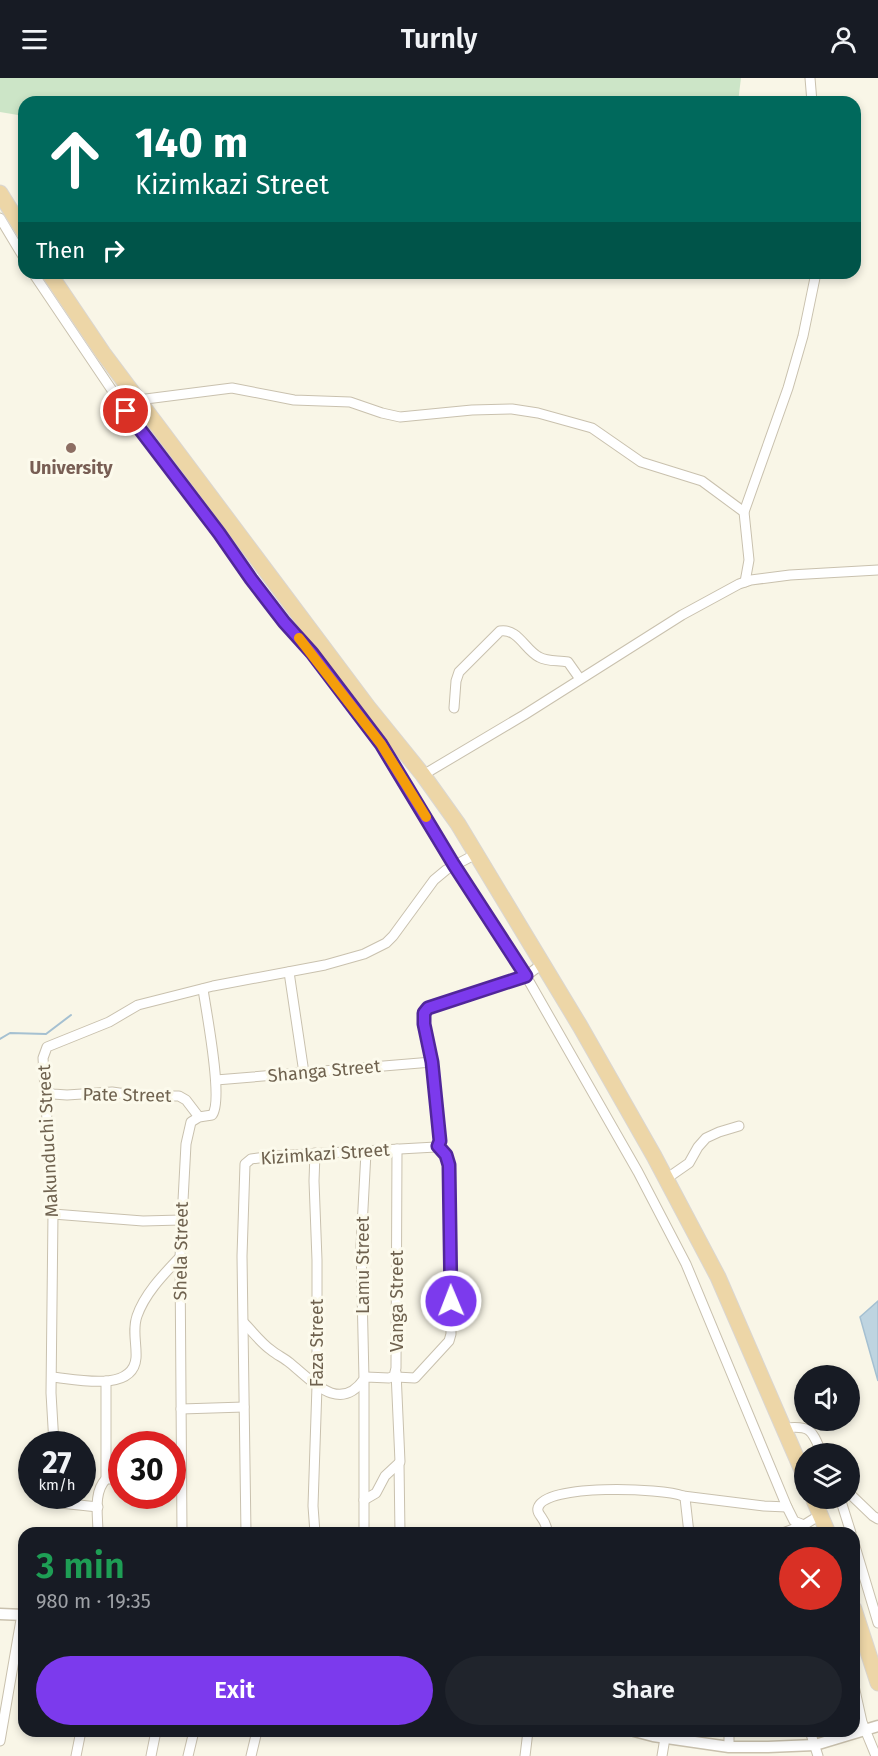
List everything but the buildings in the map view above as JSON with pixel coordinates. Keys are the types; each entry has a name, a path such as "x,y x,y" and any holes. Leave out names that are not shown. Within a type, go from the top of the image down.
{"highway":[{"path":"0,193 18,222"},
{"path":"53,279 138,400 458,824 592,1046 666,1179 718,1277 794,1450"},
{"path":"818,1509 825,1527"},
{"path":"860,1628 878,1683"}],"street":[{"path":"810,78 812,96"},
{"path":"0,218 18,248"},
{"path":"37,279 126,411 251,579 284,622 312,653 381,744 454,865 526,976 638,1172 686,1264 787,1507 794,1521 804,1525"},
{"path":"745,582 748,561 744,512 791,378 803,336 815,279"},
{"path":"138,400 232,388 294,400 350,402 400,417 472,410 512,409 538,413 592,428 641,462 695,477 744,512"},
{"path":"423,776 682,615 745,582 790,575 878,570"},
{"path":"454,708 459,672 496,633 502,630 524,642 536,656 546,660 568,662 580,679"},
{"name":"Makunduchi Street","path":"54,1431 53,1214 43,1058 47,1047 109,1022 138,1005 203,989 325,965 364,954 386,943 434,880 454,865 476,854"},
{"path":"399,1527 396,1374 415,1378 449,1341 451,1334 450,1180 448,1159 438,1146 440,1141 432,1062 424,1013 426,1009 526,976 543,964"},
{"path":"289,972 304,1073"},
{"name":"Shela Street","path":"182,1431 180,1257 189,1128 191,1122 199,1117 214,1113 217,1104 216,1080 203,989"},
{"name":"Shanga Street","path":"216,1080 432,1062"},
{"name":"Pate Street","path":"46,1091 67,1095 112,1092 140,1096 179,1096 186,1100 199,1117"},
{"path":"666,1179 689,1163 706,1138 739,1125"},
{"name":"Kizimkazi Street","path":"246,1527 242,1256 245,1164 251,1159 273,1156 426,1149 438,1146"},
{"name":"Vanga Street","path":"364,1378 389,1378 396,1374 397,1149"},
{"name":"Lamu Street","path":"364,1378 361,1246 366,1152"},
{"name":"Faza Street","path":"315,1153 317,1386 313,1506 315,1527"},
{"path":"53,1214 133,1220 181,1220"},
{"path":"52,1377 106,1381 122,1379 129,1375 134,1367 136,1317 151,1290 180,1257"},
{"path":"244,1323 269,1349 284,1358 317,1386 330,1393 342,1394 355,1389 364,1378"},
{"path":"364,1378 364,1527"},
{"path":"98,1527 99,1489 106,1479 106,1381"},
{"path":"182,1409 244,1407"},
{"path":"785,1428 801,1426 815,1437 817,1443"},
{"path":"364,1500 376,1493 385,1476 399,1463"},
{"path":"548,1527 538,1514 538,1507 552,1496 562,1494 629,1490 655,1491 787,1507"},
{"path":"683,1496 686,1498 688,1527"},
{"path":"860,1503 878,1519"},
{"name":"Shela Street","path":"182,1527 183,1509"},
{"path":"843,1509 848,1527"},
{"path":"799,1527 820,1515"},
{"path":"860,1563 878,1623"},
{"path":"0,1614 18,1615"},
{"path":"0,1740 18,1642"},
{"path":"860,1709 876,1756"},
{"path":"860,1731 878,1726"},
{"path":"76,1756 80,1737"},
{"path":"152,1756 155,1737"},
{"path":"188,1756 193,1737"},
{"path":"254,1756 256,1737"},
{"path":"525,1756 527,1737"},
{"path":"661,1737 729,1747 816,1750 846,1737"},
{"path":"729,1737 729,1747"},
{"path":"662,1756 665,1738"}],"green space":[{"path":"0,78 741,78 739,96 18,96 18,115 0,112"}],"water":[{"path":"878,1301 878,1381 860,1317"}],"waterway":[{"path":"0,1039 10,1033 46,1034 71,1015"}],"slow traffic":[{"path":"299,638 381,744 426,817"}],"place":[{"name":"University","path":"71,448"}],"route":[{"path":"126,411 251,579 284,622 312,653 381,744 454,865 526,976 428,1008 424,1013 432,1062 440,1141 438,1146 446,1155 449,1165 451,1301"}]}
